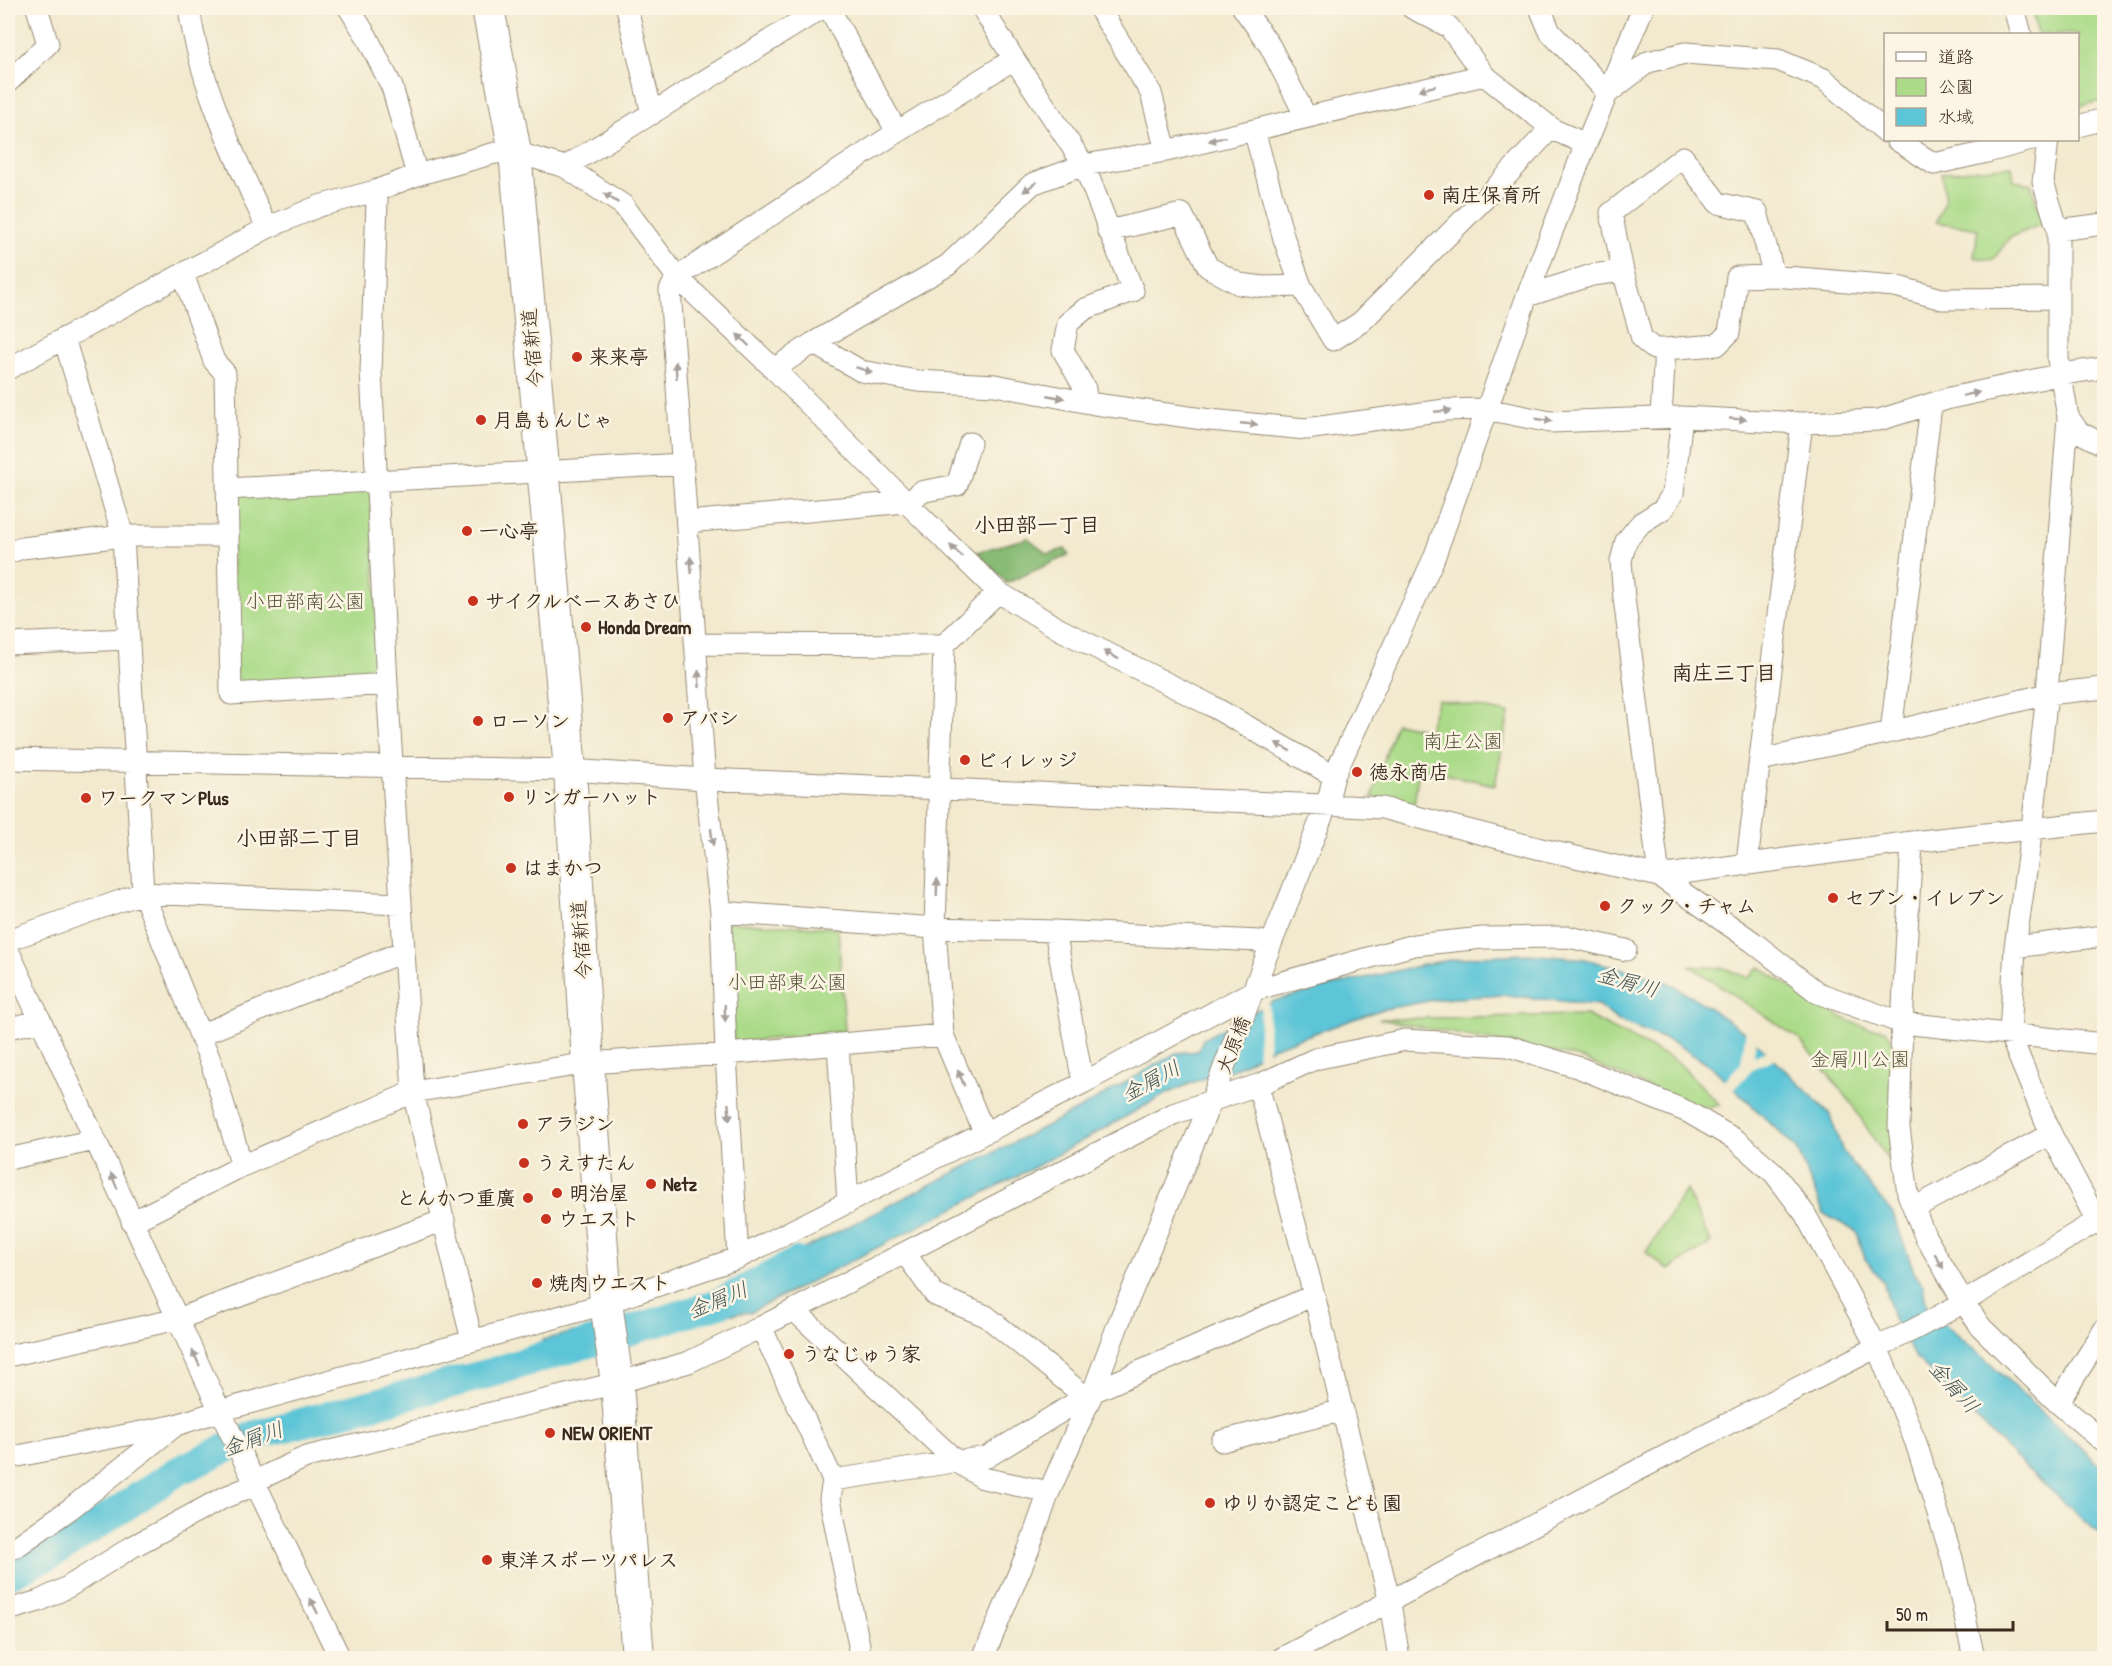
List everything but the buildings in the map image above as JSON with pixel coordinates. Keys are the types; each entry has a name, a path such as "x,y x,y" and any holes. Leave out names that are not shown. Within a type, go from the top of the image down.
{"highway":[{"name":"今宿新道","path":"471,8 505,152"},
{"name":"今宿新道","path":"488,8 505,152 562,770 581,1064 638,1659"},
{"name":"今宿新道","path":"610,1384 622,1659"}],"street":[{"path":"8,82 48,44 37,8"},
{"path":"189,8 193,40 211,100 267,228"},
{"path":"349,8 367,37 392,87 417,176"},
{"path":"627,8 652,114"},
{"path":"565,167 822,8"},
{"path":"829,8 897,132"},
{"path":"982,8 1084,165 1133,291 1085,309 1068,323 1063,350 1085,389 1086,402"},
{"path":"1099,8 1151,93 1166,151"},
{"path":"1243,8 1270,46 1306,117"},
{"path":"1412,8 1449,27 1484,75 1551,128 1586,144"},
{"path":"1540,8 1550,32 1608,93 1648,62 1685,53 1778,60 1824,79 1884,130"},
{"path":"2014,8 2021,33"},
{"name":"大原橋","path":"983,1659 1028,1551 1049,1492 1093,1392 1119,1322 1212,1099 1271,944 1328,804 1334,776 1434,558 1527,296 1608,93 1636,13"},
{"path":"738,1258 726,1054 721,912 705,779 670,290 677,277 897,132 1014,59"},
{"path":"774,369 813,343 948,265 1032,184 1084,165 1166,151 1484,75"},
{"path":"2079,126 2104,119"},
{"path":"1254,130 1284,239 1301,286 1333,340 1361,322 1498,185 1551,128"},
{"path":"1900,141 1934,164 2027,141"},
{"path":"1282,1659 1640,1469 1886,1343 2102,1222 2051,1134 2010,1035 2015,947 2032,830 2047,694 2068,417 2058,359 2058,230 2043,182 2048,141"},
{"path":"8,369 267,228 319,206 505,152 565,167 623,205 677,277 774,369 998,592 1059,628 1210,705 1334,776"},
{"path":"1774,276 1757,212 1718,203 1683,157 1611,213 1623,271 1642,339 1654,349 1717,345 1730,333 1737,278 1774,276 1895,286 1942,299 2057,298"},
{"path":"375,191 377,201 371,371 387,684 413,1092 472,1341"},
{"path":"1108,231 1182,214 1208,267 1239,284 1264,287 1301,286"},
{"path":"2058,230 2104,224"},
{"path":"1527,296 1592,275 1623,271"},
{"path":"183,274 214,361 225,373 231,694 387,684"},
{"path":"64,338 123,536 143,893 212,1065 242,1166"},
{"path":"813,343 861,371 917,381 995,385 1086,402 1210,420 1306,429 1445,410 1486,409 1550,422 1672,417 1802,423 1879,420 1950,398 2062,374 2104,368"},
{"path":"1665,349 1672,417 1673,493 1663,508 1641,523 1626,541 1621,561 1659,876 1753,942 1818,993 1902,1023 2104,1044"},
{"path":"1891,732 1931,405"},
{"path":"2068,417 2079,432 2104,446"},
{"path":"1747,862 1802,423"},
{"path":"687,522 908,504 920,492 957,485 970,443"},
{"path":"227,489 683,464"},
{"path":"8,553 22,548 123,536 228,536"},
{"path":"984,1132 943,1035 935,928 944,645 998,592"},
{"path":"8,644 129,639"},
{"path":"696,644 944,645"},
{"path":"1760,760 1891,732 2047,694 2104,688"},
{"path":"8,759 562,770 705,779 1296,805 1328,804 1382,808 1541,849 1659,876 1747,862 2104,821"},
{"path":"1912,842 1899,1128 1908,1194 1925,1236 1981,1327 2058,1403 2104,1442"},
{"path":"8,940 143,893 400,904"},
{"path":"721,912 935,928 1055,931 1259,941 1271,944"},
{"path":"1055,931 1083,1083"},
{"path":"2015,947 2104,936"},
{"path":"8,1458 176,1425 603,1305 738,1258 1083,1083 1255,990 1414,945 1483,938 1569,938 1626,950"},
{"path":"8,950 220,1411 340,1659"},
{"path":"200,1035 404,951"},
{"path":"8,1028 41,1022"},
{"path":"132,1222 242,1166 413,1092 581,1064 943,1035"},
{"path":"8,1610 68,1587 132,1547 213,1503 306,1457 610,1384 688,1362 761,1327 1173,1114 1258,1085 1315,1059 1405,1040 1508,1046 1580,1068 1688,1112 1736,1140 1774,1173 1804,1214 1886,1343 1952,1558 1974,1659"},
{"path":"838,1044 848,1203"},
{"path":"1258,1085 1314,1295 1390,1603 1399,1659"},
{"path":"1914,1208 2051,1134"},
{"path":"8,1159 95,1140"},
{"path":"8,1356 178,1319 444,1220"},
{"path":"905,1253 935,1295 986,1316 1082,1394 1093,1392"},
{"path":"832,1480 987,1457 1093,1392 1314,1295"},
{"path":"794,1310 956,1461 983,1478 1049,1492"},
{"path":"761,1327 832,1480 830,1499 859,1645 858,1659"},
{"path":"2058,1403 2104,1330"},
{"path":"1222,1441 1342,1410"},
{"path":"8,1550 16,1547 70,1509 176,1425"}],"green space":[{"path":"2031,8 2104,8 2104,100 2079,107 2079,33 2038,33"},
{"path":"2012,166 2014,181 2031,184 2043,224 2010,237 1993,260 1974,257 1978,229 1936,222 1945,202 1942,173"},
{"name":"小田部南公園","path":"371,488 381,679 236,689 231,494"},
{"path":"1028,538 1048,554 1065,549 1069,555 1007,583 977,552"},
{"name":"南庄公園","path":"1438,700 1509,713 1495,785 1419,768 1414,805 1372,797 1396,723 1428,730"},
{"name":"小田部東公園","path":"727,922 838,928 845,1031 734,1043"},
{"name":"金屑川公園","path":"1690,966 1724,968 1749,978 1759,967 1836,1015 1866,1027 1886,1030 1892,1039 1899,1178 1847,1097 1798,1038"},
{"path":"1586,1015 1678,1062 1720,1105 1698,1108 1577,1057 1379,1019"},
{"path":"1686,1190 1711,1243 1668,1270 1646,1252"}],"water":[{"path":"1527,954 1585,959 1663,980 1693,997 1749,1035 1829,1113 1843,1152 1893,1214 1915,1274 1923,1285 1927,1309 2104,1469 2104,1538 2025,1467 1916,1358 1893,1319 1883,1281 1865,1259 1857,1232 1824,1214 1797,1149 1712,1067 1675,1043 1617,1020 1598,1005 1504,995 1439,999 1380,1010 1272,1048 1234,1069 1168,1093 1037,1166 751,1312 630,1325 541,1359 542,1340 636,1316 708,1307 756,1291 770,1266 1083,1107 1176,1053 1198,1051 1203,1039 1274,1001 1337,984 1437,962 1480,956"}],"pier":[{"path":"1269,1000 1268,1054 1257,1060 1261,1005"},
{"path":"1746,1029 1756,1038 1754,1056 1769,1050 1777,1058 1754,1068 1732,1091 1723,1082 1741,1063"},
{"path":"629,1315 630,1329 576,1348 575,1329"}],"waterway":[{"name":"金屑川","path":"8,1574 54,1553 178,1471 255,1435 487,1374 720,1303 797,1262"}],"place":[{"name":"南庄保育所","path":"1429,195"},
{"name":"来来亭","path":"577,357"},
{"name":"月島もんじゃ","path":"481,420"},
{"name":"一心亭","path":"467,531"},
{"name":"サイクルベースあさひ","path":"473,601"},
{"name":"Honda Dream","path":"586,627"},
{"name":"アバシ","path":"668,718"},
{"name":"ローソン","path":"478,721"},
{"name":"ビィレッジ","path":"965,760"},
{"name":"徳永商店","path":"1357,772"},
{"name":"リンガーハット","path":"509,797"},
{"name":"ワークマンPlus","path":"86,798"},
{"name":"はまかつ","path":"511,868"},
{"name":"セブン・イレブン","path":"1833,898"},
{"name":"クック・チャム","path":"1605,906"},
{"name":"アラジン","path":"523,1124"},
{"name":"うえすたん","path":"524,1163"},
{"name":"Netz","path":"651,1184"},
{"name":"明治屋","path":"557,1193"},
{"name":"とんかつ重廣","path":"528,1198"},
{"name":"ウエスト","path":"546,1219"},
{"name":"焼肉ウエスト","path":"537,1283"},
{"name":"うなじゅう家","path":"789,1354"},
{"name":"NEW ORIENT","path":"550,1433"},
{"name":"ゆりか認定こども園","path":"1210,1503"},
{"name":"東洋スポーツパレス","path":"487,1560"}],"district":[{"name":"小田部一丁目","path":"1037,525"},
{"name":"南庄三丁目","path":"1724,673"},
{"name":"小田部二丁目","path":"299,838"}]}
